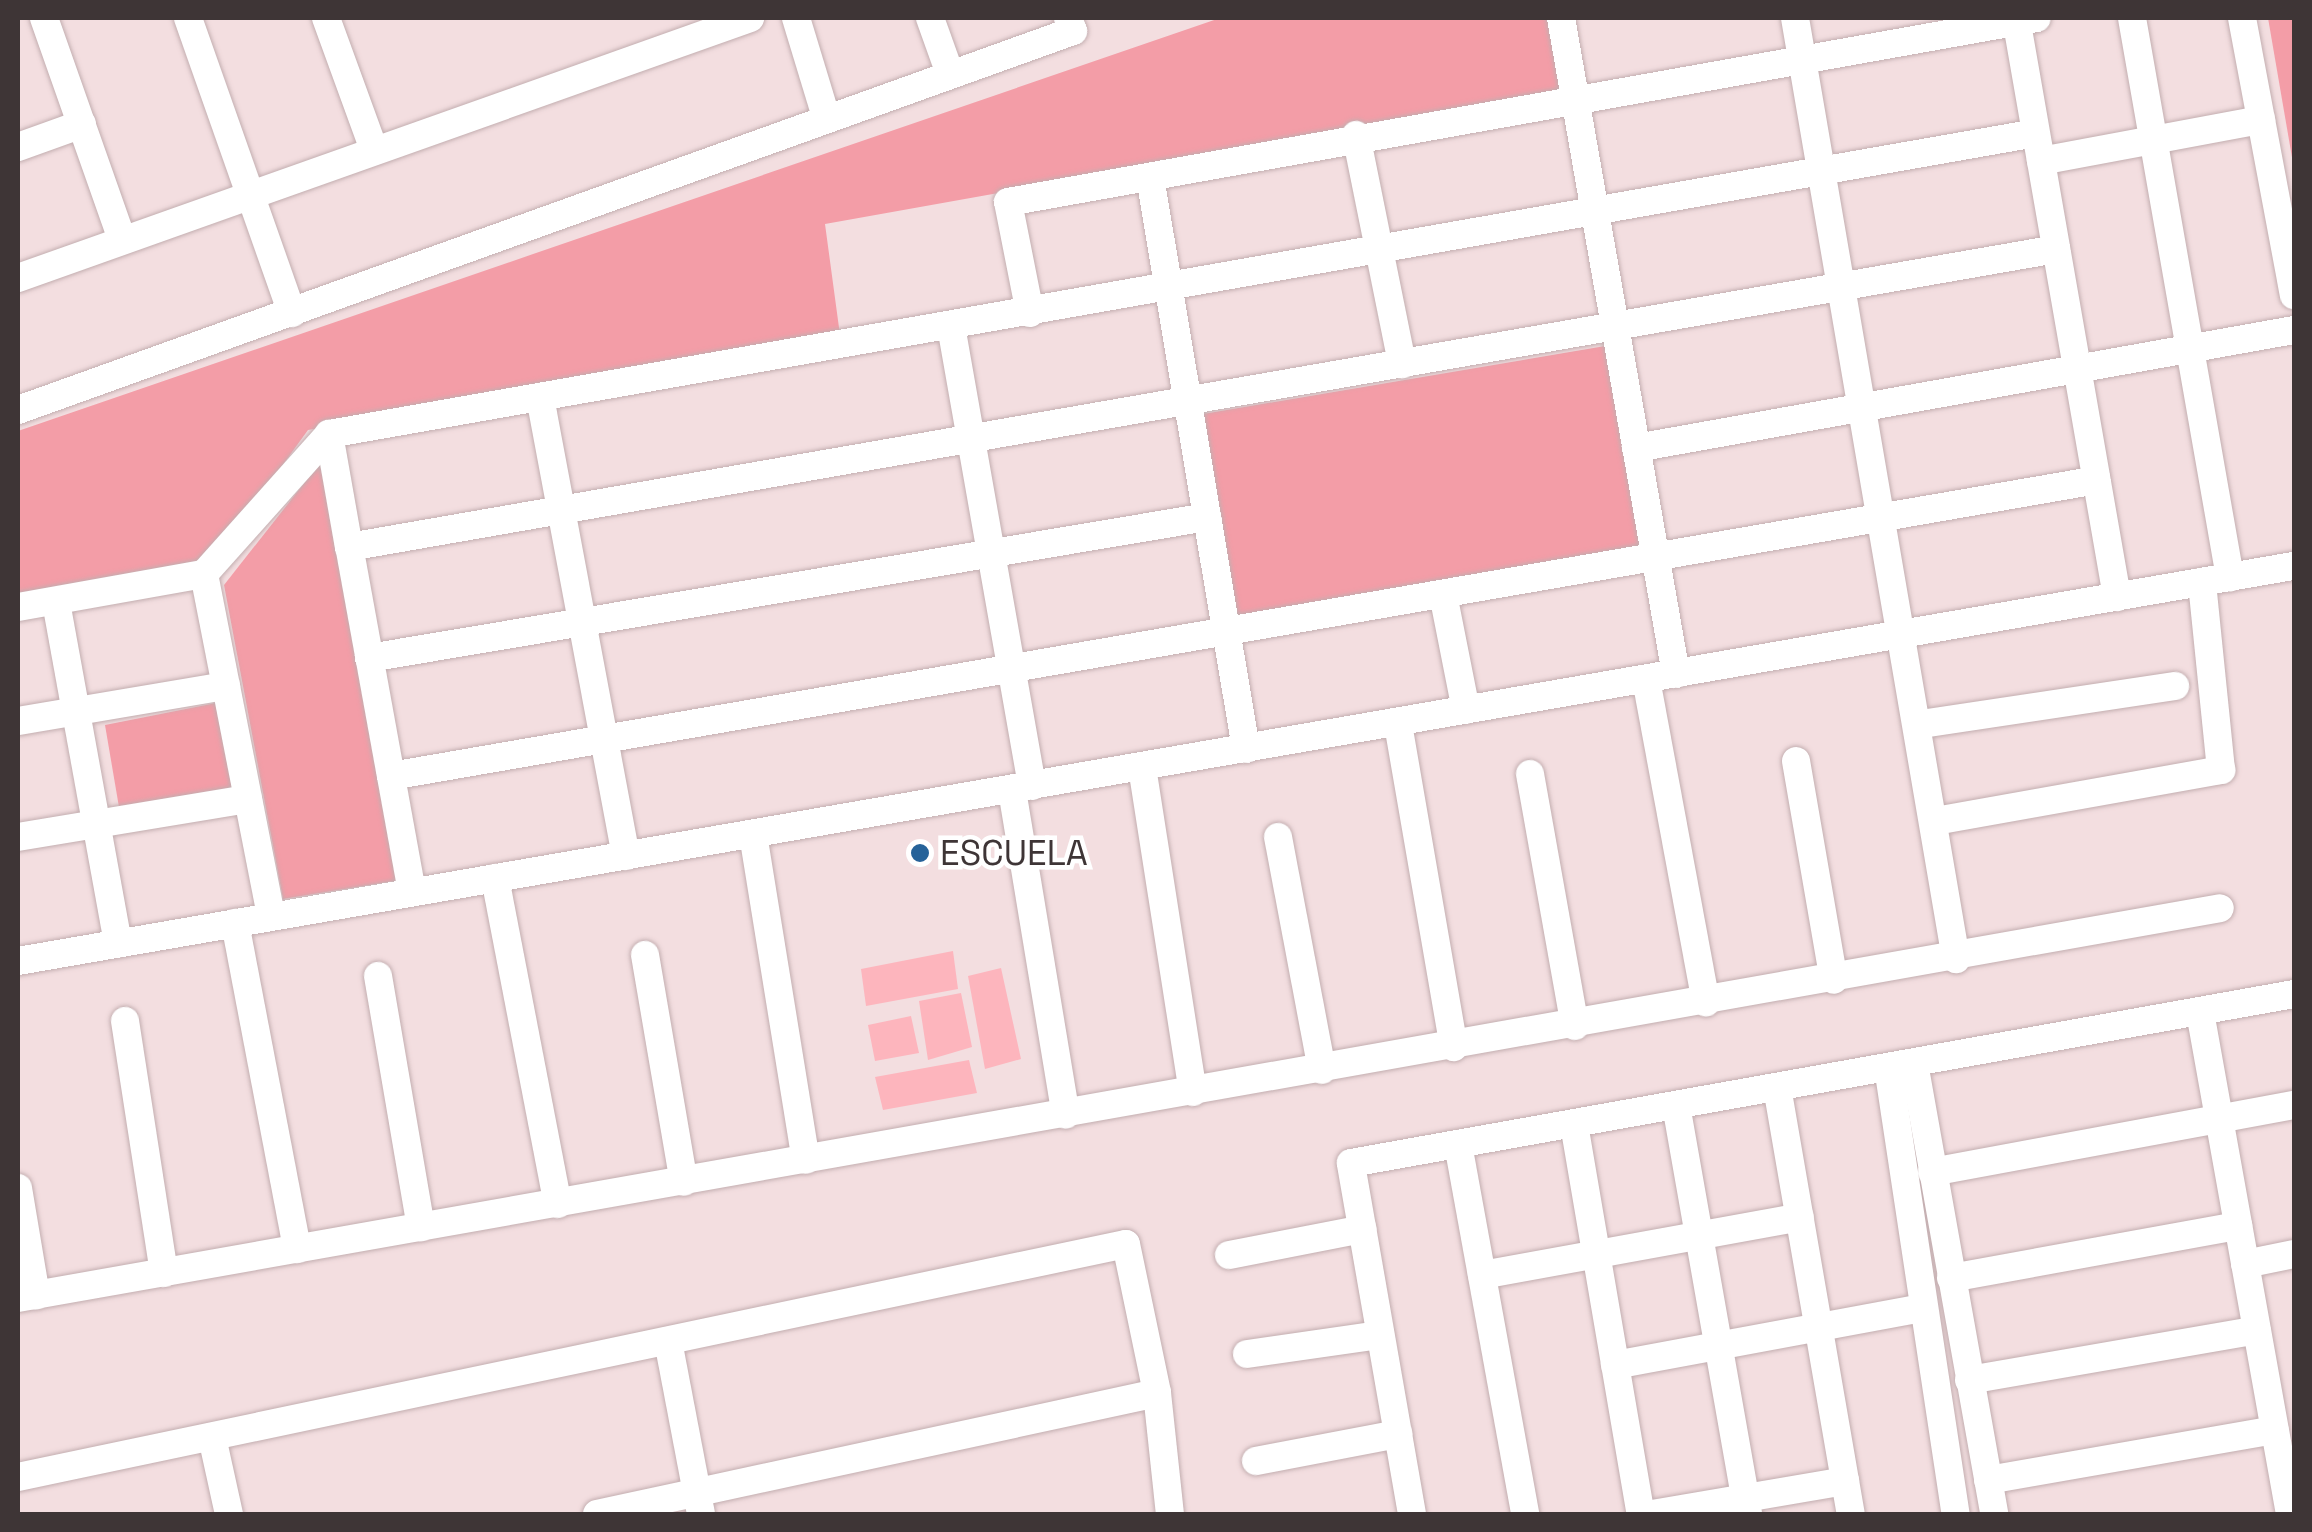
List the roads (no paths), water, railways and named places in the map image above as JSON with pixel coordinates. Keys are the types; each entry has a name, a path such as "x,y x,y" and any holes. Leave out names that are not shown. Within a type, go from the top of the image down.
{"street":[{"path":"44,18 122,240"},
{"path":"188,18 292,313"},
{"path":"18,278 374,150 662,31 750,18"},
{"path":"796,18 826,117"},
{"path":"930,18 950,74"},
{"path":"18,410 1073,31 1068,18"},
{"path":"1561,18 1676,674"},
{"path":"1794,18 1921,724 1956,959"},
{"path":"2132,18 2230,578"},
{"path":"2242,18 2294,295"},
{"path":"1030,312 1008,202 1356,135 2023,19 2039,147 2117,597"},
{"path":"336,20 374,150"},
{"path":"18,608 204,574 329,434 1822,172 2039,147 2153,139 2262,120"},
{"path":"18,147 82,124"},
{"path":"1356,135 1402,364"},
{"path":"1150,177 1246,749"},
{"path":"348,546 2056,249"},
{"path":"951,326 1012,669 1022,788 1066,1114"},
{"path":"1636,448 2294,330"},
{"path":"540,397 626,856"},
{"path":"329,434 412,892"},
{"path":"391,776 2097,480"},
{"path":"369,658 1208,517"},
{"path":"18,961 2294,566"},
{"path":"204,574 270,917"},
{"path":"1935,821 2221,770 2202,582"},
{"path":"1443,594 1466,710"},
{"path":"56,602 118,944"},
{"path":"1646,679 1706,1002"},
{"path":"18,721 226,686"},
{"path":"1921,724 2175,686"},
{"path":"1398,724 1454,1046"},
{"path":"1796,762 1834,980"},
{"path":"1142,767 1192,1092"},
{"path":"1530,774 1574,1026"},
{"path":"18,837 248,799"},
{"path":"753,834 806,1160"},
{"path":"1278,837 1322,1070"},
{"path":"495,878 558,1204"},
{"path":"18,1188 27,1296 1956,959 2220,908"},
{"path":"235,923 298,1249"},
{"path":"645,955 684,1182"},
{"path":"378,976 420,1228"},
{"path":"1412,1514 1351,1163 2294,994"},
{"path":"2200,1012 2257,1330 2280,1414 2290,1514"},
{"path":"125,1021 164,1272"},
{"path":"1901,1065 1932,1172 1994,1514"},
{"path":"1901,1065 1918,1310 1956,1514"},
{"path":"1777,1087 1851,1514"},
{"path":"1676,1105 1746,1506"},
{"path":"1932,1172 2294,1106"},
{"path":"1574,1124 1641,1514"},
{"path":"1458,1144 1525,1514"},
{"path":"1482,1275 1800,1217"},
{"path":"1951,1278 2238,1226"},
{"path":"1229,1254 1362,1229"},
{"path":"18,1477 1126,1244 1157,1393 1170,1514"},
{"path":"2245,1264 2294,1254"},
{"path":"1615,1365 1918,1310"},
{"path":"1970,1380 2257,1330"},
{"path":"1247,1354 1379,1334"},
{"path":"668,1340 699,1504"},
{"path":"598,1514 699,1504 1157,1393"},
{"path":"1988,1480 2280,1414"},
{"path":"1256,1461 1398,1434"},
{"path":"212,1436 229,1514"},
{"path":"1652,1514 1746,1506 1845,1481"}],"place":[{"name":"ESCUELA","path":"920,853"}]}
